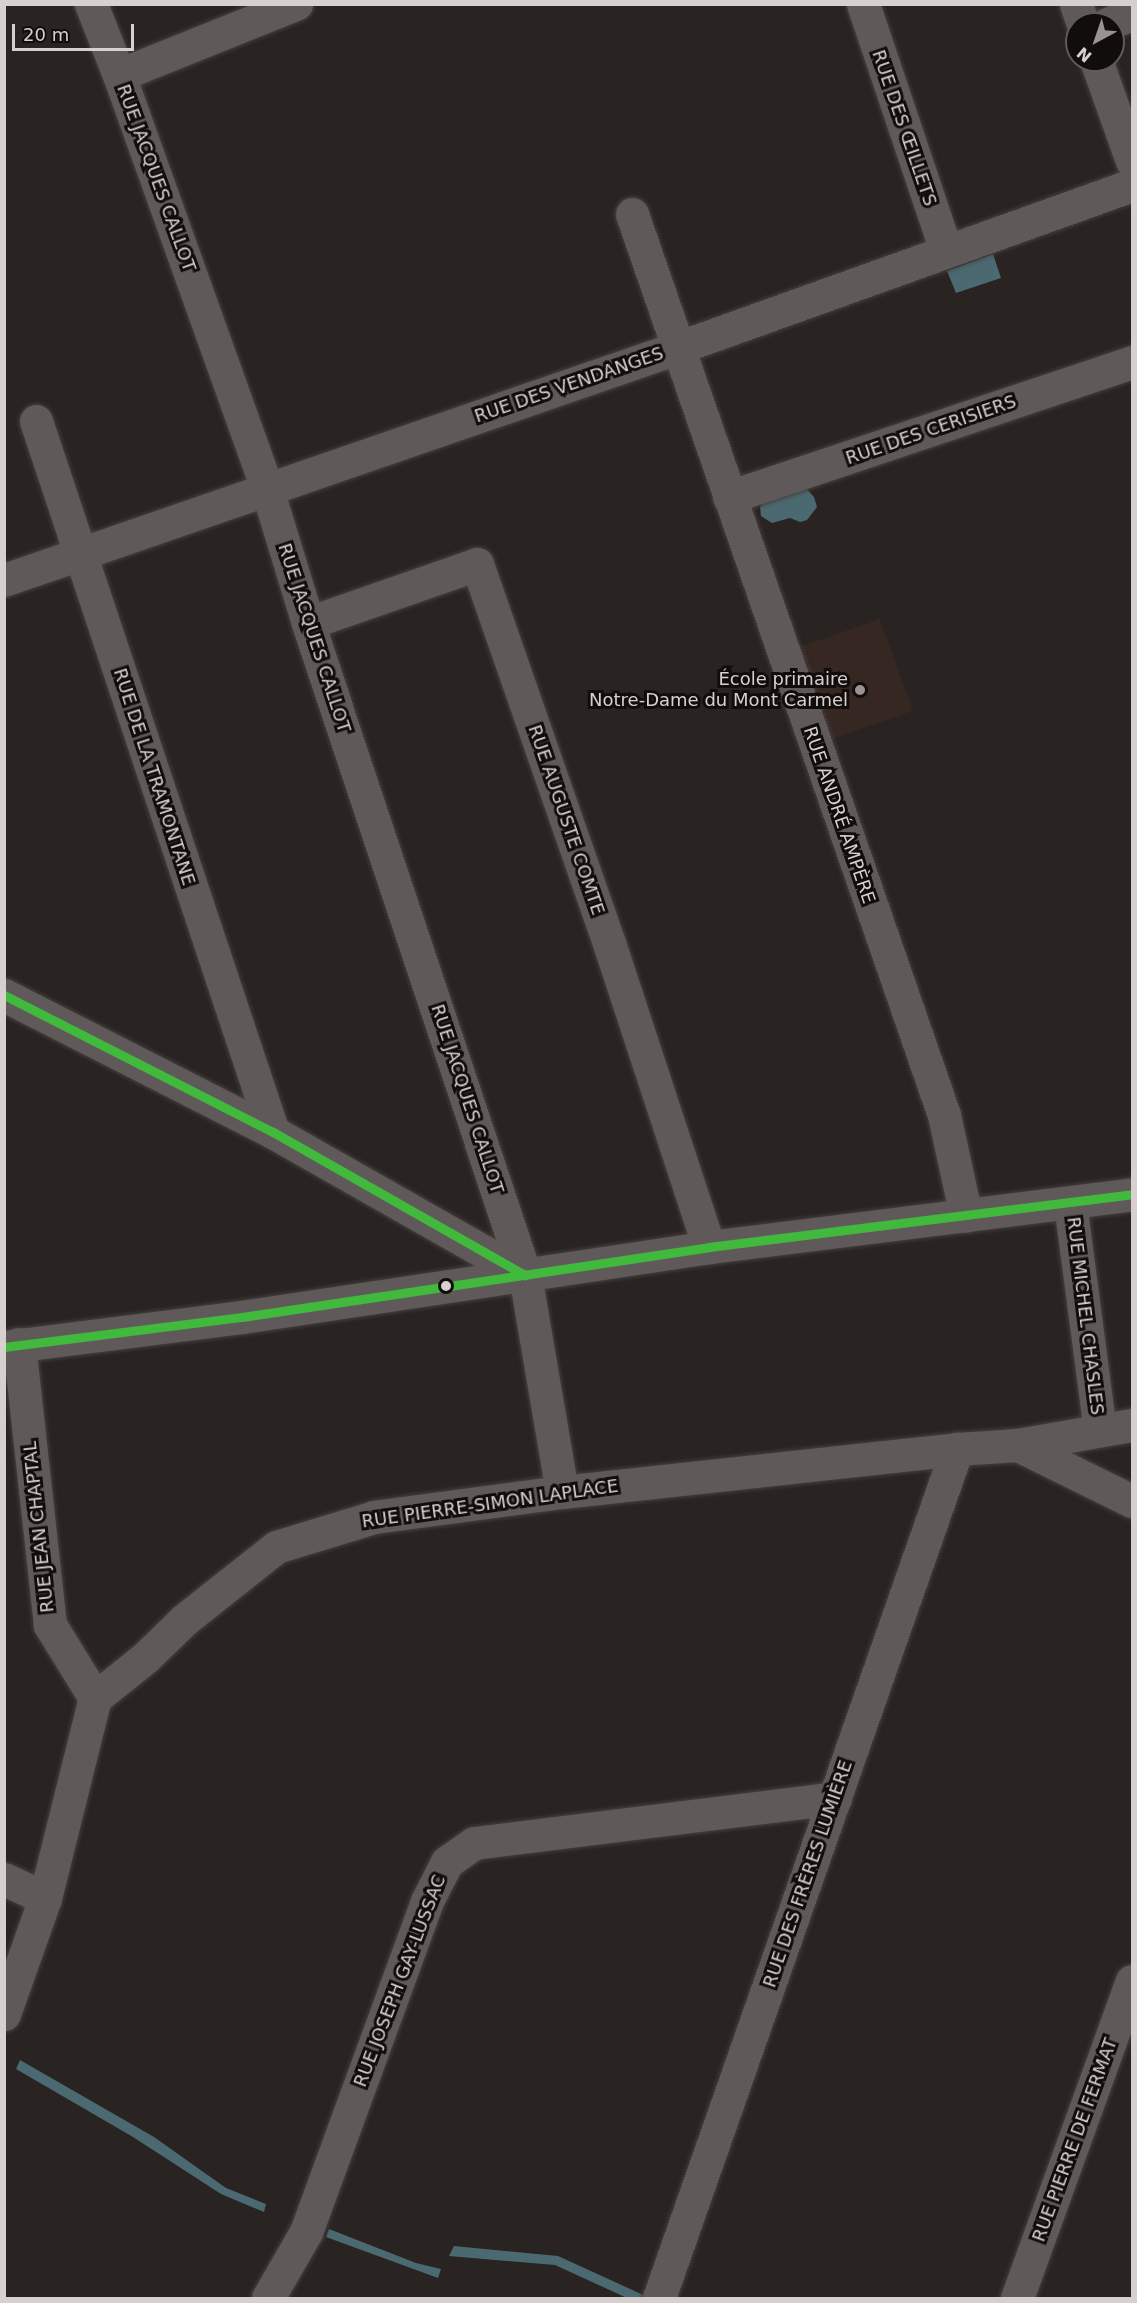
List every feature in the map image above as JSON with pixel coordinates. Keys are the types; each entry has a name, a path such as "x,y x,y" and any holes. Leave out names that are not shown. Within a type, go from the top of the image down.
{"street":[{"name":"RUE JACQUES CALLOT","path":"92,4 267,489 308,623 525,1275 562,1492"},
{"path":"119,75 296,4"},
{"name":"RUE DES ŒILLETS","path":"863,4 946,251"},
{"path":"1100,72 1132,161"},
{"name":"RUE DES VENDANGES","path":"4,580 677,348 1132,185"},
{"name":"RUE ANDRÉ AMPÈRE","path":"632,214 944,1115 966,1216"},
{"name":"RUE DES CERISIERS","path":"729,497 1132,362"},
{"name":"RUE DE LA TRAMONTANE","path":"36,421 273,1132"},
{"name":"RUE AUGUSTE COMTE","path":"308,623 477,564 610,946 710,1247"},
{"path":"4,995 273,1132 525,1275"},
{"path":"12,1345 242,1317 710,1247 1132,1194"},
{"name":"RUE MICHEL CHASLES","path":"1071,1203 1100,1430"},
{"name":"RUE JEAN CHAPTAL","path":"12,1345 50,1625 95,1698"},
{"name":"RUE PIERRE-SIMON LAPLACE","path":"95,1698 146,1657 184,1620 276,1547 375,1518 562,1492 957,1449 1018,1445 1132,1425"},
{"path":"1018,1445 1132,1501"},
{"name":"RUE DES FRÈRES LUMIÈRE","path":"660,2298 957,1449"},
{"path":"4,2014 45,1898 95,1698"},
{"name":"RUE JOSEPH GAY-LUSSAC","path":"267,2298 306,2232 428,1901 447,1862 474,1843 835,1798"},
{"path":"4,1878 45,1898"},
{"name":"RUE PIERRE DE FERMAT","path":"1017,2298 1132,1981"}],"shaded area":[{"name":"École primaire Notre-Dame du Mont Carmel","path":"880,619 913,711 832,739 799,647"}],"water":[{"path":"993,254 1001,278 956,293 947,271"},
{"path":"805,487 814,497 817,507 807,520 800,522 790,518 772,523 761,516 760,507 765,500"},
{"path":"20,2060 154,2137 226,2188 266,2204 264,2212 221,2194 133,2137 16,2069"},
{"path":"329,2229 416,2263 441,2269 438,2278 326,2237"},
{"path":"454,2246 558,2256 650,2298 627,2298 555,2265 449,2256"}],"transit line":[{"path":"4,995 273,1132 525,1275"},
{"path":"4,1347 242,1317 709,1247 1132,1194"}],"place":[{"name":"École primaire Notre-Dame du Mont Carmel","path":"860,690"}]}
